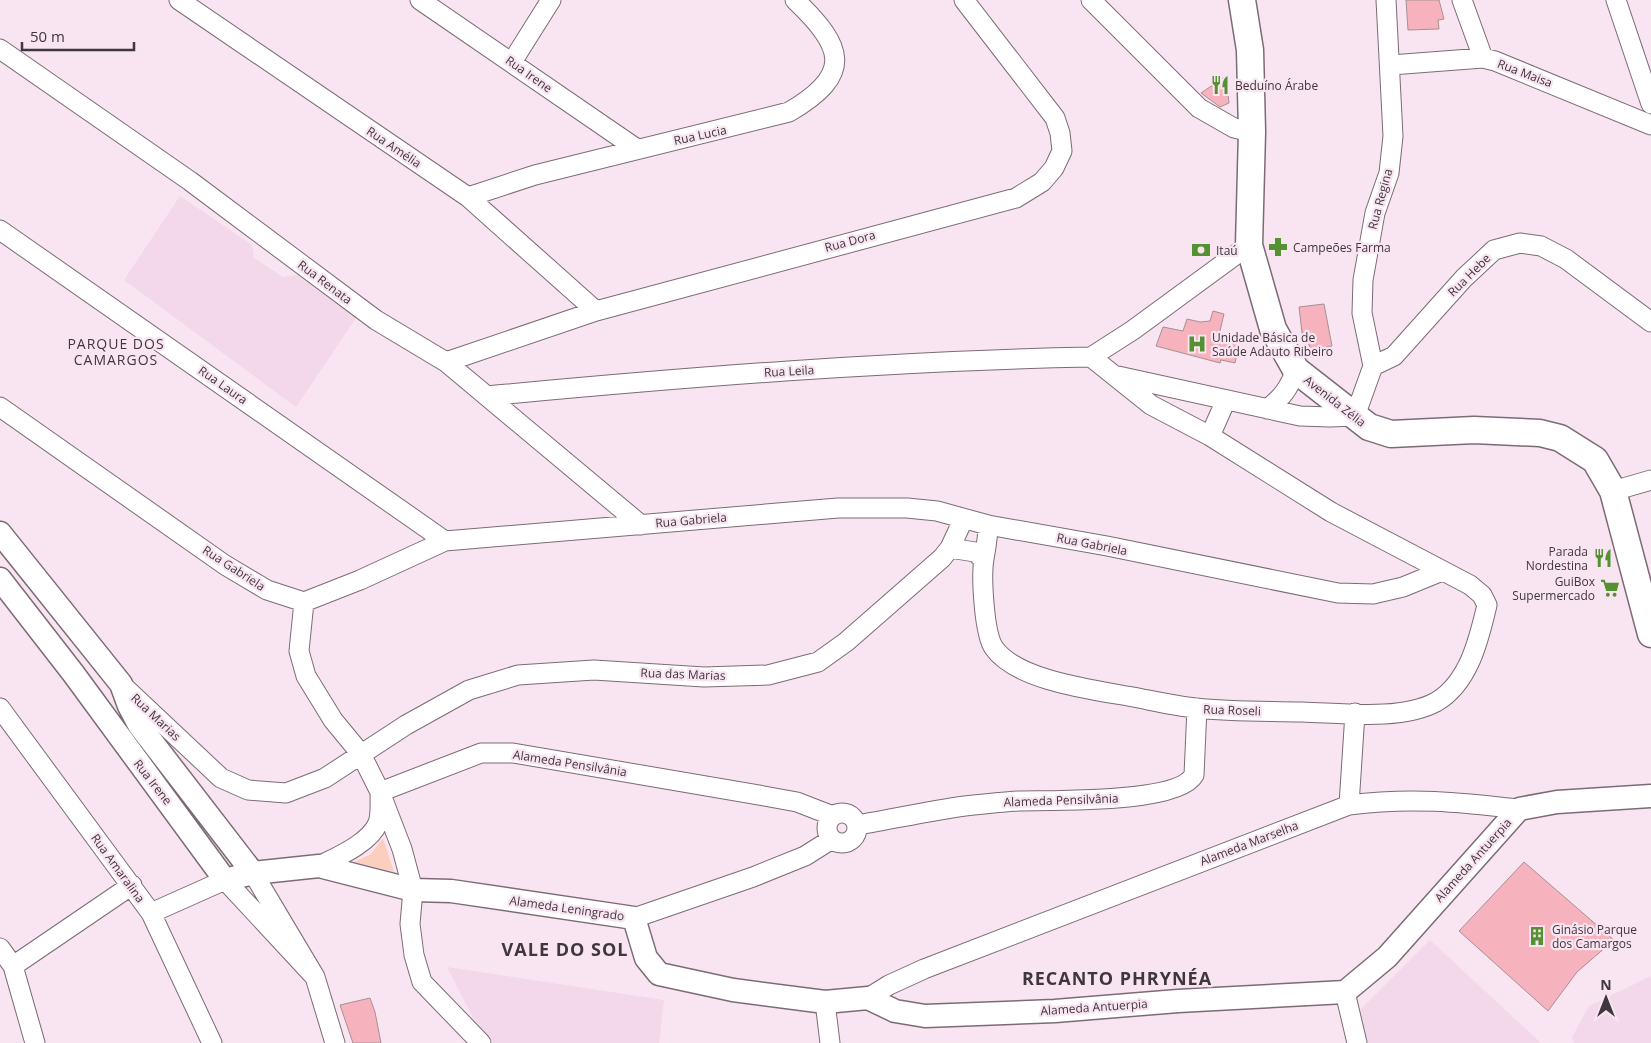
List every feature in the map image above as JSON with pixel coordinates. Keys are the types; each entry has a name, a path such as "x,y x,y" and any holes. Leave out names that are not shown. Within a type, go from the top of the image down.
{"main road":[{"name":"Avenida Zélia","path":"1242,0 1250,50 1252,132 1249,245 1273,329 1296,370 1368,427 1391,434 1474,430 1540,433 1560,438 1595,460 1613,491 1651,634"}],"street":[{"name":"Rua Amélia","path":"179,0 468,197 596,311"},
{"name":"Rua Irene","path":"420,0 637,149"},
{"path":"512,62 551,0"},
{"name":"Rua Lucia","path":"468,197 535,175 637,149 736,127 789,112 813,98 831,79 836,61 832,44 819,23 795,0"},
{"path":"1091,0 1199,108 1234,128 1252,132"},
{"name":"Rua Regina","path":"1373,366 1362,313 1363,280 1374,213 1389,173 1393,136 1391,66 1386,0"},
{"path":"1462,0 1483,58"},
{"path":"1616,0 1651,104"},
{"name":"Rua Dora","path":"446,362 596,311 1016,198 1042,182 1054,168 1062,151 1055,118 969,2"},
{"name":"Rua Renata","path":"0,49 190,181 376,320 446,362 641,524"},
{"name":"Rua Maisa","path":"1391,66 1483,58 1508,64 1651,125"},
{"name":"Rua Laura","path":"0,230 446,541"},
{"name":"Rua Hebe","path":"1373,366 1394,356 1464,278 1494,250 1520,243 1541,246 1566,259 1651,322"},
{"path":"1249,245 1133,330 1091,357 1151,405 1210,436 1331,512 1442,571"},
{"name":"Rua Leila","path":"487,396 677,378 955,361 1091,357"},
{"path":"1114,375 1300,416 1355,416 1373,366"},
{"path":"1267,409 1280,399 1290,385 1296,370"},
{"path":"1210,436 1226,400"},
{"name":"Rua Gabriela","path":"0,407 225,564 267,590 304,602 360,580 446,541 838,508 907,508 937,511 963,520 1107,546 1338,593 1373,594 1403,587 1442,571"},
{"path":"1613,491 1651,480"},
{"name":"Rua das Marias","path":"362,754 468,690 518,675 594,670 704,677 768,675 818,662 846,642 950,548 963,520"},
{"name":"Rua Roseli","path":"988,525 988,542 984,560 985,621 993,647 1009,663 1062,684 1197,708 1355,714 1410,711 1436,702 1456,687 1470,663 1487,605 1482,595 1470,585 1442,571"},
{"name":"Rua Marias","path":"0,533 121,684 221,778 248,790 286,793 325,778 362,754"},
{"path":"950,548 975,552 984,560"},
{"name":"Rua Irene","path":"0,579 32,618 225,880 315,976"},
{"path":"32,618 52,598"},
{"path":"304,602 299,651 306,676 333,720 362,754 380,792 402,849 413,890 410,924 414,955 422,982 481,1043"},
{"path":"60,656 85,637"},
{"name":"Rua Irene","path":"121,684 129,706 139,725 253,873 315,976 335,1043"},
{"name":"Rua Amaralina","path":"0,708 152,913 212,1043"},
{"name":"Alameda Pensilvânia","path":"857,825 965,806 1016,801 1130,798 1180,786 1190,782 1195,770 1197,708"},
{"path":"1349,805 1355,714"},
{"name":"Alameda Pensilvânia","path":"380,792 481,752 513,752 797,802 833,816"},
{"path":"152,913 225,880 253,873 319,866 348,851 369,834 378,823 380,792"},
{"name":"Alameda Marselha","path":"868,998 889,985 924,968 1349,805 1384,800 1429,799 1519,809 1558,802 1651,796"},
{"name":"Alameda Antuerpia","path":"868,998 894,1010 925,1016 1345,992 1387,957 1519,809"},
{"path":"842,813 850,815 857,825 855,837 848,842 839,843 832,839 828,831 828,823 833,816 842,813"},
{"name":"Alameda Leningrado","path":"319,866 413,890 451,891 634,918 753,877 806,856 832,839"},
{"path":"13,966 132,885"},
{"path":"634,918 646,958 659,974 733,990 825,1002 868,998"},
{"path":"0,948 13,966 35,1043"},
{"path":"1345,992 1357,1043"},
{"path":"825,1002 830,1043"}],"shaded area":[{"path":"180,196 252,245 254,258 283,277 297,275 356,318 296,407 124,280"},
{"path":"383,838 394,872 354,862 371,854"},
{"path":"1430,940 1541,1043 1364,1043 1358,1012"},
{"path":"447,967 664,1000 659,1043 493,1043 472,1016"},
{"path":"1651,976 1651,1043 1574,1043 1572,1037 1589,1006"}],"building":[{"path":"1406,0 1439,0 1444,19 1438,20 1439,29 1408,30"},
{"name":"Beduíno Árabe","path":"1226,76 1229,103 1220,107 1201,93"},
{"path":"1324,304 1332,346 1311,350 1308,342 1303,341 1299,307"},
{"name":"Unidade Básica de Saúde Adauto Ribeiro","path":"1213,311 1224,314 1218,339 1235,343 1239,347 1235,363 1221,360 1220,363 1156,346 1163,327 1183,331 1187,319 1200,322 1210,321"},
{"name":"Ginásio Parque dos Camargos","path":"1524,862 1614,940 1577,972 1548,1011 1459,931"},
{"path":"370,998 375,1012 381,1043 353,1043 340,1005"}],"place":[{"name":"Beduíno Árabe","path":"1220,85"},
{"name":"Campeões Farma","path":"1278,247"},
{"name":"Itaú","path":"1201,250"},
{"name":"Unidade Básica de Saúde Adauto Ribeiro","path":"1197,344"},
{"name":"Parada Nordestina","path":"1603,558"},
{"name":"GuiBox Supermercado","path":"1610,588"},
{"name":"Ginásio Parque dos Camargos","path":"1537,936"}],"district":[{"name":"PARQUE DOS CAMARGOS","path":"116,352"},
{"name":"VALE DO SOL","path":"565,949"},
{"name":"RECANTO PHRYNÉA","path":"1117,978"}]}
